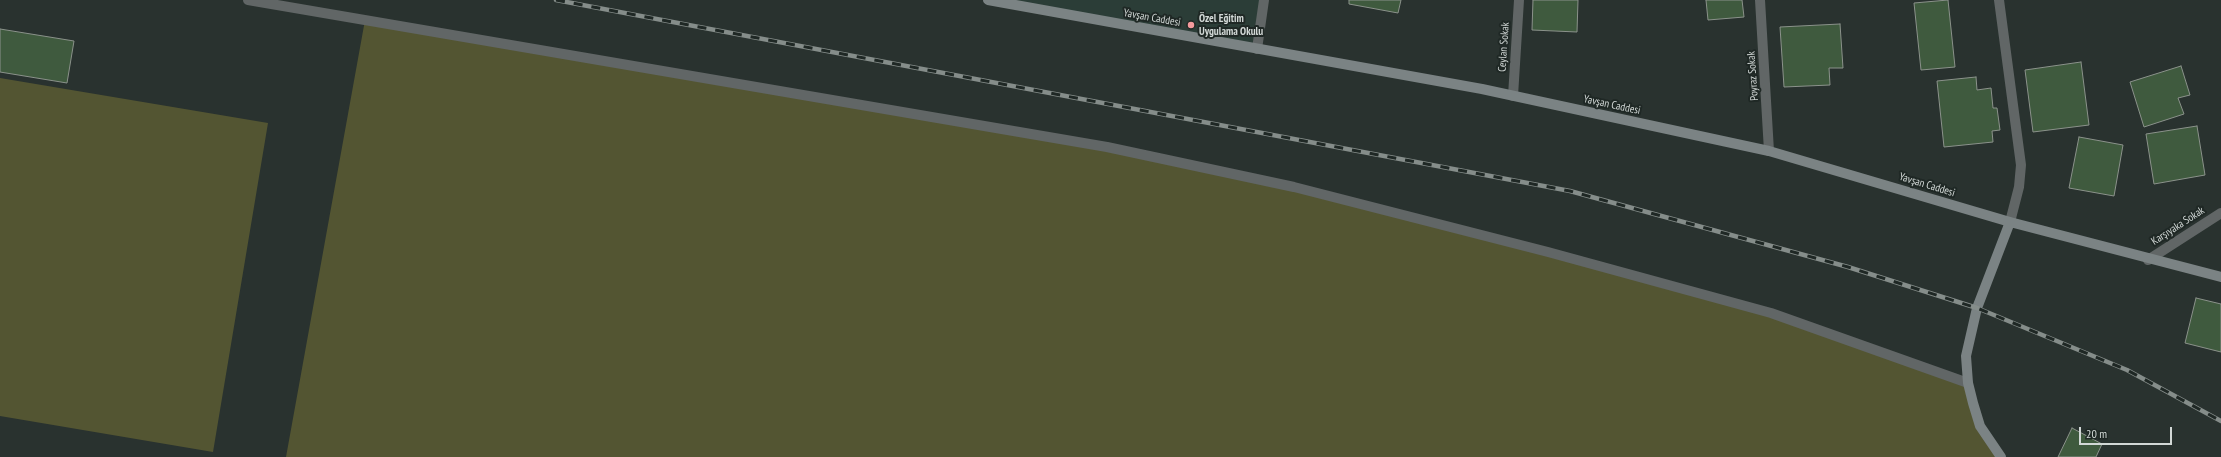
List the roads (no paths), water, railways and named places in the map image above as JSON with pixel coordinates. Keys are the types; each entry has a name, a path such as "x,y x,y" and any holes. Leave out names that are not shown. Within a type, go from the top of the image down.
{"street":[{"path":"248,0 1099,146 1294,187 1548,252 1771,313 1968,383"},
{"name":"Yavşan Caddesi","path":"988,0 1513,96 1769,151 2010,222 2148,260 2221,277"},
{"path":"1257,49 1264,0"},
{"name":"Ceylan Sokak","path":"1513,96 1519,0"},
{"name":"Poyraz Sokak","path":"1760,0 1769,151"},
{"path":"1999,0 2021,164 2019,187 2010,222 1977,308 1966,356 1968,383 1980,426 2001,457"},
{"name":"Karşıyaka Sokak","path":"2148,260 2221,213"}],"railway":[{"path":"556,0 1570,191 1848,267 1977,308 2127,370 2221,421"}],"place":[{"name":"Özel Eğitim Uygulama Okulu","path":"1191,25"}]}
